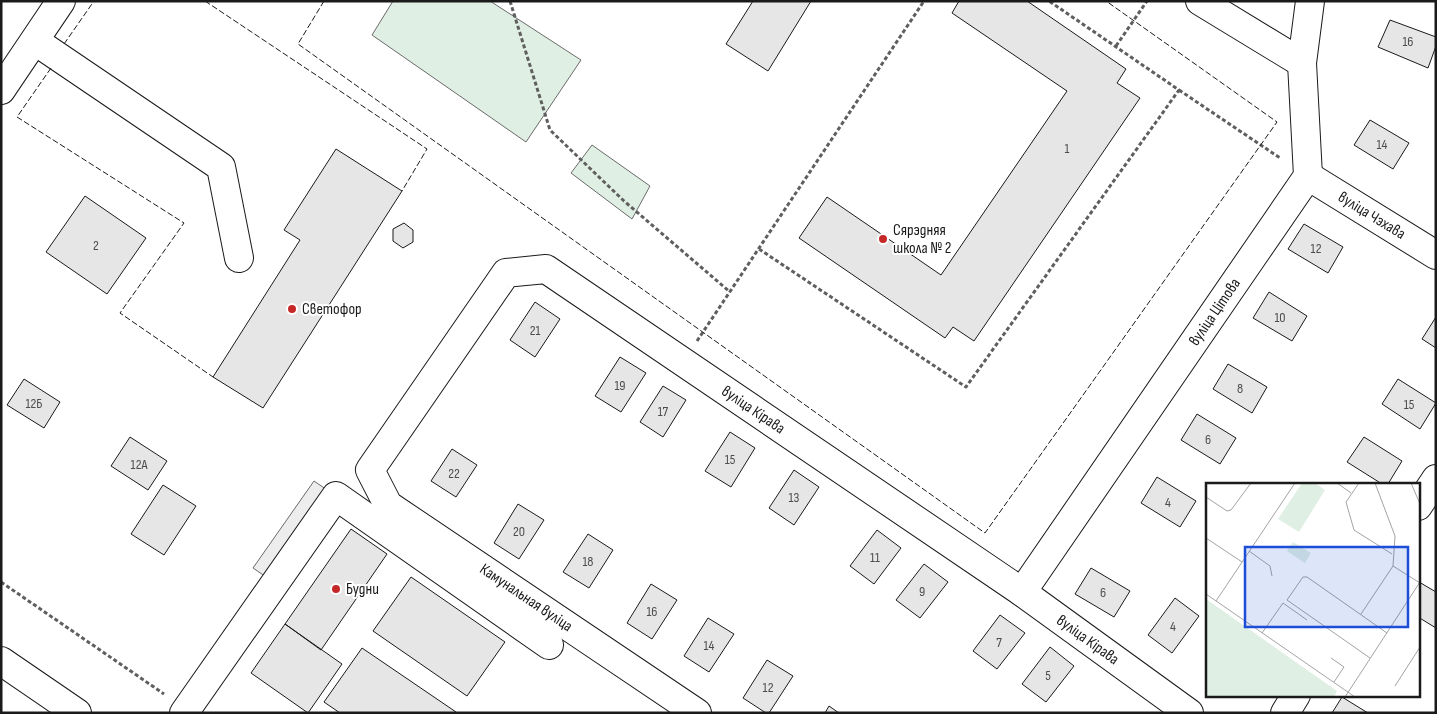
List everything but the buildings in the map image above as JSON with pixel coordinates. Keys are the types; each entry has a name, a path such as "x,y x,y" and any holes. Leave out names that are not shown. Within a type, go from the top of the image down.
{"street":[{"path":"1,90 61,1"},
{"path":"1200,1 1302,63"},
{"path":"1308,176 1302,63 1310,1"},
{"path":"35,41 221,167 239,258"},
{"name":"вуліца Чэхава","path":"1308,176 1436,255"},
{"name":"вуліца Цітова","path":"1022,592 1308,176"},
{"name":"вуліца Кірава","path":"370,470 506,273 546,269 1022,592 1189,713"},
{"name":"Камунальная вуліца","path":"370,470 388,505 697,713"},
{"path":"1420,503 1436,479"},
{"path":"186,711 336,496 549,645"},
{"path":"1,661 77,713"},
{"path":"1285,713 1295,696"}],"path":[{"path":"510,1 550,130 624,201 730,292"},
{"path":"683,362 924,1"},
{"path":"1049,1 1308,176"},
{"path":"1116,46 1148,1"},
{"path":"759,249 966,387 1179,90"},
{"path":"1,582 186,711"}],"green space":[{"path":"393,1 490,1 581,60 526,142 372,35"},
{"path":"592,145 650,186 632,219 571,173"}],"shaded area":[{"path":"314,481 336,496 275,583 253,568"}],"fence":[{"path":"64,44 94,1"},
{"path":"205,1 427,149 402,191"},
{"path":"324,1 298,44 985,533 1277,122 1106,1"},
{"path":"51,68 17,117 184,223 120,313 213,377"}],"place":[{"name":"Сярэдняя школа № 2","path":"883,239"},
{"name":"Светофор","path":"292,309"},
{"name":"Будни","path":"336,589"}]}
